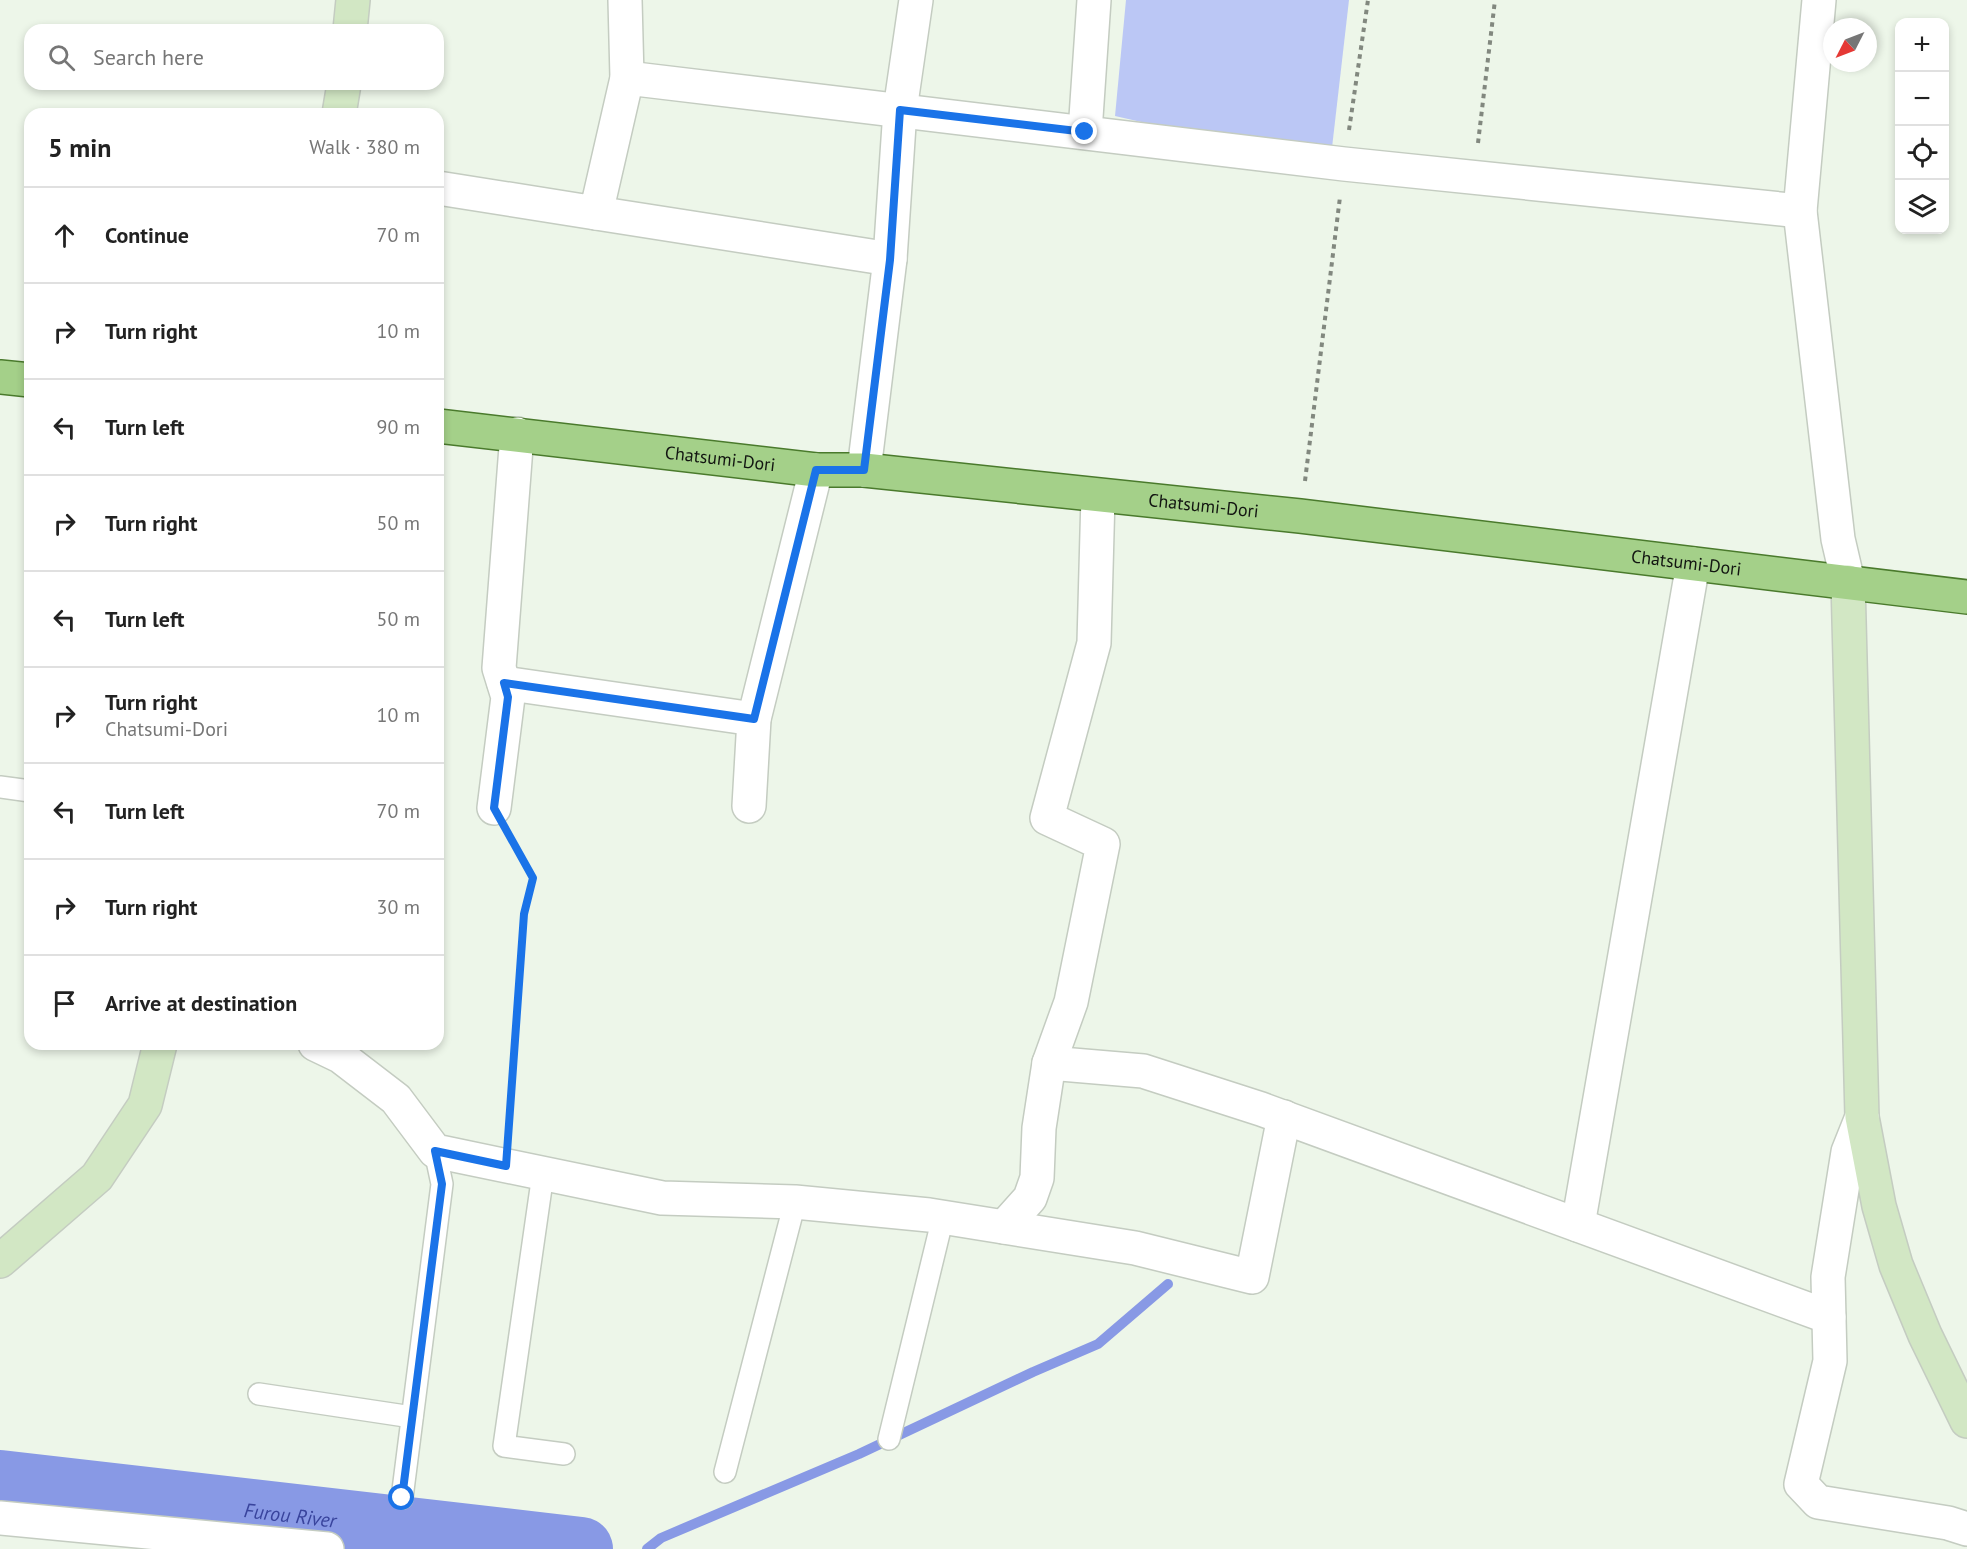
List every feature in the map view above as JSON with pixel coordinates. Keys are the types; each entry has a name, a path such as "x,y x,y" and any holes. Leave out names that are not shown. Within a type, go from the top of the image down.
{"main road":[{"path":"0,377 24,379"},
{"name":"Chatsumi-Dori","path":"444,427 816,470 864,470 1300,516 1967,597"}],"street":[{"path":"351,24 353,0"},
{"path":"597,213 627,78 626,0"},
{"path":"864,470 890,260 900,110 916,0"},
{"path":"1085,132 1094,0"},
{"path":"1819,0 1800,211 1838,539 1848,582 1862,1117 1879,1206 1896,1265 1925,1335 1967,1421"},
{"path":"627,78 1344,164 1800,211"},
{"path":"340,108 343,90"},
{"path":"444,189 890,260"},
{"path":"494,808 508,697 499,668 517,435"},
{"path":"749,806 754,719 816,470"},
{"path":"1004,1227 1030,1198 1037,1178 1039,1128 1049,1064 1071,1002 1103,844 1047,818 1094,643 1098,496"},
{"path":"1578,1225 1693,564"},
{"path":"504,683 754,719"},
{"path":"0,1261 97,1177 145,1105 159,1050"},
{"path":"328,1050 340,1056 396,1099 435,1151 662,1198 795,1202 943,1217 1135,1248 1252,1277 1284,1117"},
{"path":"1049,1064 1143,1071 1284,1117 1829,1317"},
{"path":"1862,1117 1848,1152 1828,1277 1830,1360 1801,1484 1818,1502 1948,1523 1967,1529"},
{"path":"0,1518 327,1549"}],"lane":[{"path":"0,787 24,790"},
{"path":"402,1498 442,1184 435,1151"},
{"path":"543,1173 504,1446 564,1454"},
{"path":"725,1472 795,1202"},
{"path":"889,1439 943,1217"},
{"path":"259,1394 412,1418"}],"path":[{"path":"1300,516 1344,164 1368,0"},
{"path":"1474,176 1495,0"},
{"path":"494,808 533,878 524,914 506,1166"}],"shaded area":[{"path":"1126,0 1349,0 1330,165 1115,116"}],"waterway":[{"path":"647,1549 661,1538 859,1454 1098,1344 1168,1284"},
{"name":"Furou River","path":"0,1482 581,1549"}],"route":[{"path":"402,1498 442,1184 435,1151 506,1166 524,914 533,878 494,808 508,697 504,683 754,719 816,470 864,470 890,260 900,110 1085,132"}]}
